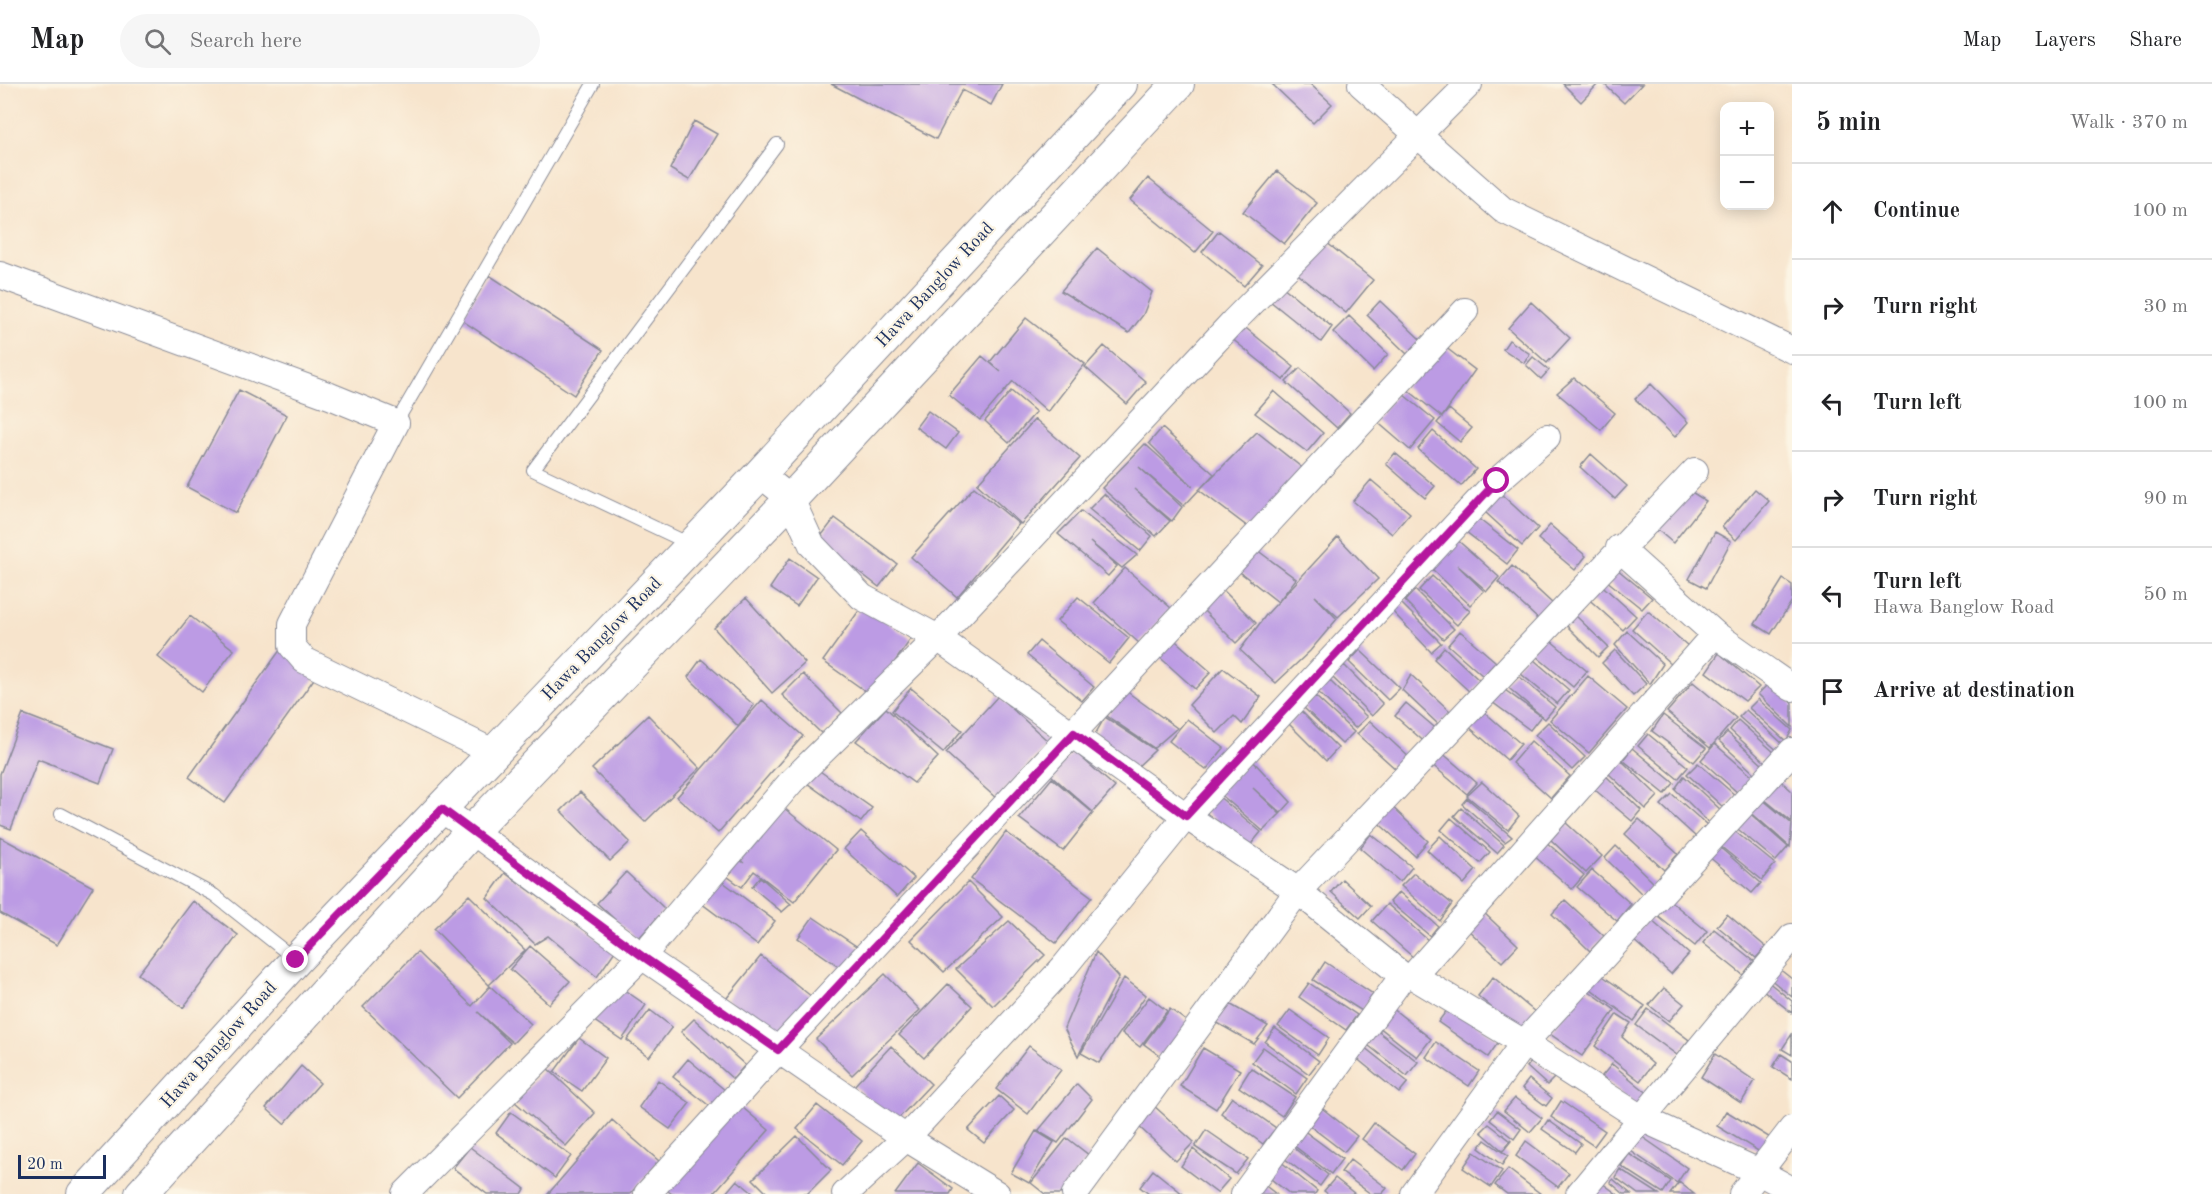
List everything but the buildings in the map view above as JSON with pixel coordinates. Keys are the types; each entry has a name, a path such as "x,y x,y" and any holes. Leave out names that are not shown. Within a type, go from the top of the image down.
{"street":[{"name":"Hawa Banglow Road","path":"83,1194 296,960 693,545 1121,84"},
{"path":"141,1194 472,831 791,499 1178,84"},
{"path":"1361,84 1503,210 1792,350"},
{"path":"405,1194 642,956 791,782 939,638 1233,322 1469,84"},
{"path":"0,275 330,396 396,423 292,624 292,646 304,660 493,752"},
{"path":"647,1194 1465,311"},
{"path":"845,1194 906,1138 1064,967 1186,816 1497,481 1547,437"},
{"path":"1075,1194 1298,891 1619,548 1695,471"},
{"path":"759,474 791,499 812,545 862,597 939,638 1074,733 1186,816 1298,891 1408,976 1524,1043 1641,1118 1759,1172 1792,1190"},
{"path":"1619,548 1715,634 1792,688"},
{"path":"1244,1194 1408,976 1715,634"},
{"path":"1414,1194 1524,1043 1777,764 1792,751"},
{"path":"442,809 642,956 906,1138 997,1194"},
{"path":"1578,1194 1792,937"},
{"path":"1742,1194 1792,1129"}],"lane":[{"path":"396,423 593,84"},
{"path":"693,545 533,470 777,144"},
{"path":"61,814 213,895 296,960"}],"route":[{"path":"296,960 442,809 642,956 778,1050 935,879 1074,733 1186,816 1497,481"}]}
